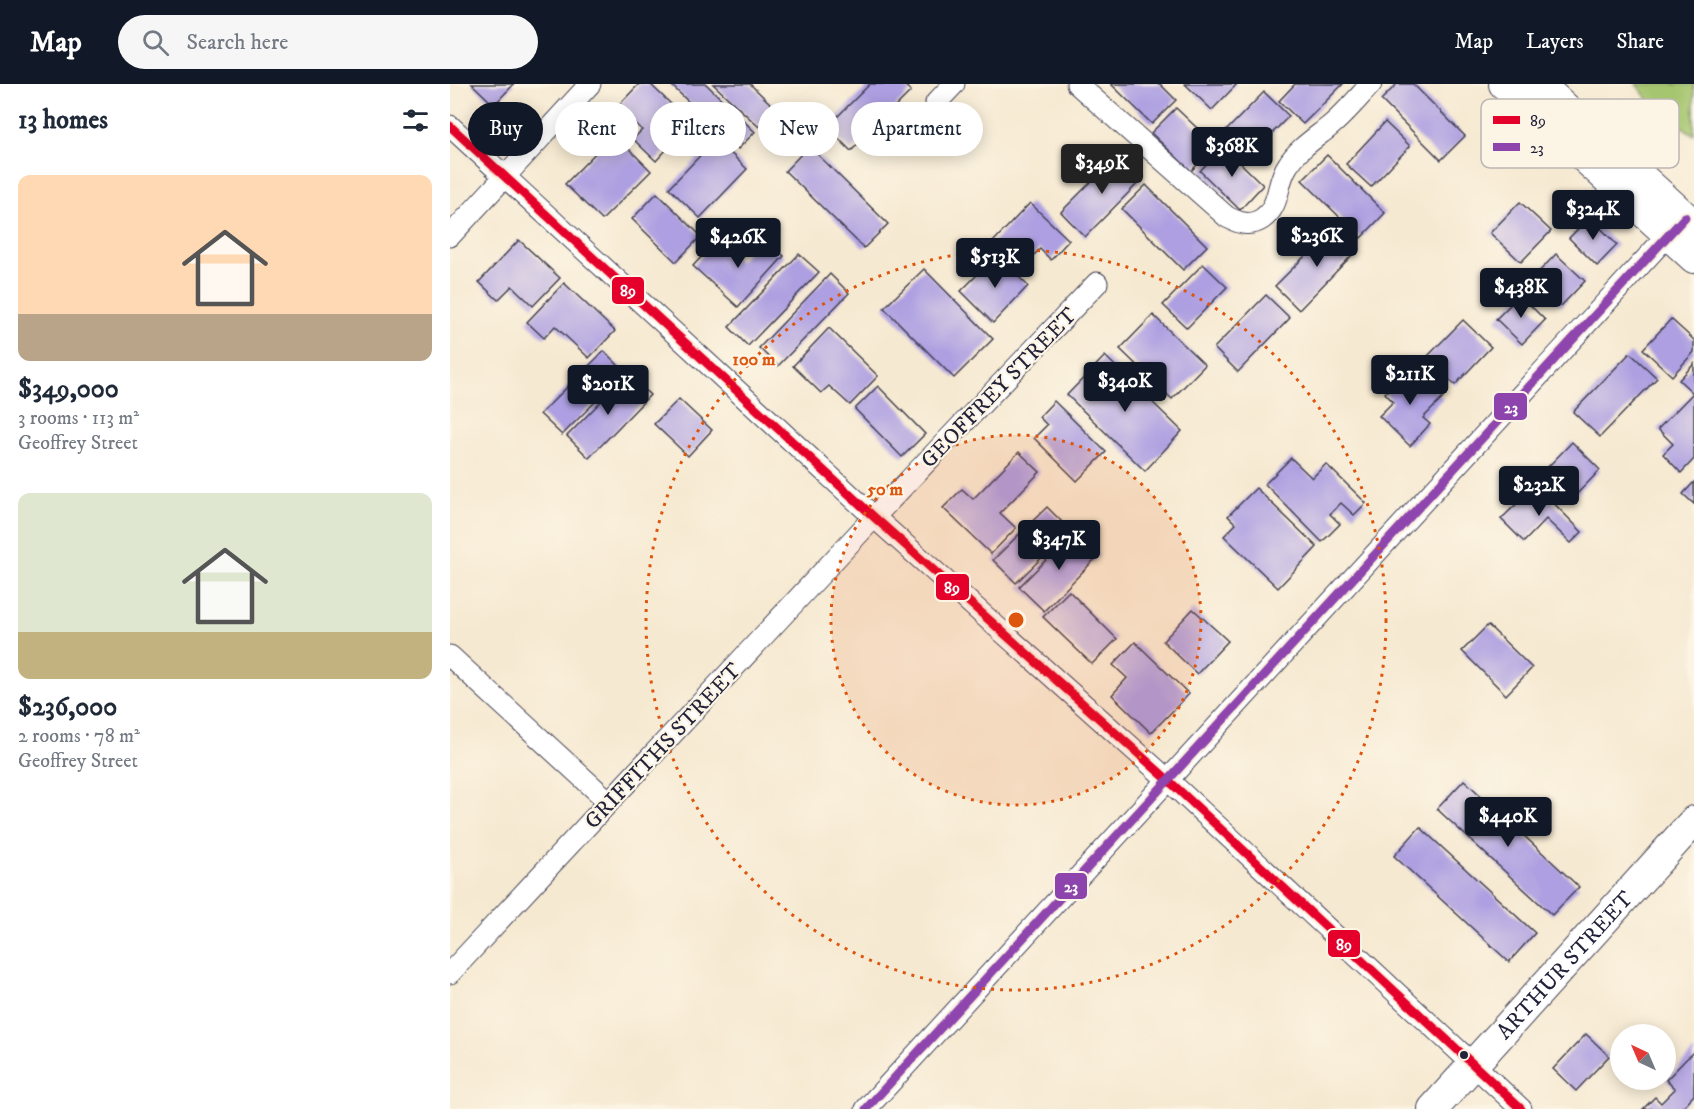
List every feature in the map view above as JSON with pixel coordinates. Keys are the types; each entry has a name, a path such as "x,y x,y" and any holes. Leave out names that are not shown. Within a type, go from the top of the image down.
{"main road":[{"path":"1504,84 1523,99"},
{"path":"1539,84 1554,99"},
{"path":"1609,168 1682,226"},
{"path":"1624,168 1682,226 1694,258"},
{"name":"ARTHUR STREET","path":"1433,1109 1694,821"}],"street":[{"path":"450,236 590,84"},
{"path":"936,102 954,84"},
{"path":"1077,84 1227,217 1240,224 1253,223 1263,218 1273,206 1288,165 1312,139 1330,127 1371,84"},
{"path":"450,126 874,517 1168,780 1521,1109"},
{"path":"866,1109 1682,226"},
{"name":"GEOFFREY STREET","path":"874,517 1097,283"},
{"name":"GRIFFITHS STREET","path":"450,973 874,517"},
{"path":"450,656 608,801"}],"green space":[{"path":"1636,84 1694,84 1694,135 1679,124 1679,99 1647,99"}],"building":[{"path":"472,84 514,84 497,102 491,102"},
{"path":"639,84 650,84 669,102 650,102 650,155 638,144 638,134 642,130 638,126 638,102 622,102"},
{"path":"670,84 706,84 724,102 689,102"},
{"path":"713,84 750,84 769,102 758,102 758,126 746,115 746,102 732,102"},
{"path":"870,84 903,84 911,91 900,102 852,102"},
{"path":"1111,84 1160,84 1176,100 1152,124"},
{"path":"1185,84 1237,84 1212,110"},
{"path":"1295,84 1343,84 1303,124 1279,101"},
{"path":"1397,84 1413,84 1465,136 1441,160 1381,100"},
{"path":"1264,92 1289,116 1249,157 1224,133"},
{"path":"851,103 851,151 839,139 839,115"},
{"path":"1176,108 1216,146 1191,171 1151,133"},
{"path":"1385,122 1410,146 1371,187 1346,164"},
{"path":"746,123 755,132 746,141"},
{"path":"1223,146 1263,185 1240,210 1200,171"},
{"path":"1120,153 1144,177 1085,237 1061,212"},
{"path":"1327,155 1385,213 1361,238 1302,180"},
{"path":"592,156 636,156 651,171 602,220 565,184"},
{"path":"651,156 661,156 656,161"},
{"path":"700,156 734,156 747,169 700,218 669,188"},
{"path":"799,156 819,156 888,224 864,248 785,171"},
{"path":"1146,185 1207,246 1183,270 1122,209"},
{"path":"657,193 701,236 676,262 632,219"},
{"path":"1520,202 1551,231 1521,262 1490,233"},
{"path":"1030,203 1069,240 1051,260 1040,249 1020,269 993,242"},
{"path":"1590,217 1617,245 1597,266 1569,238"},
{"path":"1335,226 1358,249 1299,310 1275,286"},
{"path":"762,236 784,256 738,307 693,266 716,241 739,261"},
{"path":"519,240 560,278 533,306 512,286 498,300 479,282"},
{"path":"799,254 819,272 748,346 729,327"},
{"path":"1556,254 1585,281 1561,306 1532,279"},
{"path":"997,255 1028,286 993,323 961,291"},
{"path":"1203,264 1227,287 1187,328 1163,305"},
{"path":"924,269 993,339 954,378 884,308"},
{"path":"830,274 849,293 778,366 759,348"},
{"path":"564,283 615,331 589,358 555,326 544,338 527,322"},
{"path":"1266,295 1290,318 1238,372 1214,348"},
{"path":"1520,295 1545,320 1522,344 1496,319"},
{"path":"1153,315 1205,365 1172,399 1120,349"},
{"path":"1671,319 1694,340 1694,352 1672,376 1643,349"},
{"path":"1463,320 1491,347 1455,385 1426,358"},
{"path":"829,328 878,376 850,405 829,386 821,393 793,366"},
{"path":"604,351 625,372 562,435 540,414"},
{"path":"1630,353 1657,378 1600,437 1573,412"},
{"path":"1105,356 1182,431 1145,471 1067,395"},
{"path":"1694,364 1694,459 1681,473 1663,454 1673,444 1658,429 1693,393 1679,380"},
{"path":"1411,367 1443,398 1423,418 1430,424 1410,446 1379,416 1393,402 1385,393"},
{"path":"628,374 650,395 589,458 567,436"},
{"path":"878,386 925,434 902,457 855,409"},
{"path":"679,399 712,430 688,456 654,424"},
{"path":"1054,401 1106,452 1077,481 1034,438 1047,425 1039,417"},
{"path":"1572,442 1600,470 1571,500 1543,472"},
{"path":"1019,452 1040,472 1000,513 1016,528 991,554 943,508 962,489 973,499"},
{"path":"1291,458 1312,478 1326,464 1366,503 1354,515 1341,503 1330,514 1340,524 1322,542 1265,484"},
{"path":"1694,482 1694,504 1683,494"},
{"path":"1536,485 1582,532 1571,543 1546,519 1524,542 1501,519"},
{"path":"1256,488 1317,547 1278,588 1224,536 1236,524 1228,516"},
{"path":"1047,507 1070,530 1016,583 993,560"},
{"path":"1075,531 1099,555 1044,611 1019,587"},
{"path":"1069,591 1117,639 1092,664 1043,617"},
{"path":"1193,609 1228,641 1197,674 1163,641"},
{"path":"1488,625 1532,668 1506,695 1462,651"},
{"path":"1135,642 1189,694 1151,733 1112,695 1127,678 1113,665"},
{"path":"1464,780 1579,887 1552,915 1437,809"},
{"path":"1420,827 1535,933 1509,962 1394,856"},
{"path":"1586,1034 1609,1056 1576,1091 1553,1069"},
{"path":"1694,1051 1694,1095 1681,1109 1643,1109 1655,1097 1661,1103 1676,1090 1676,1070"}],"transit line":[{"name":"89","path":"450,126 874,517 1168,780 1521,1109"},
{"name":"23","path":"866,1109 1685,217"}]}
